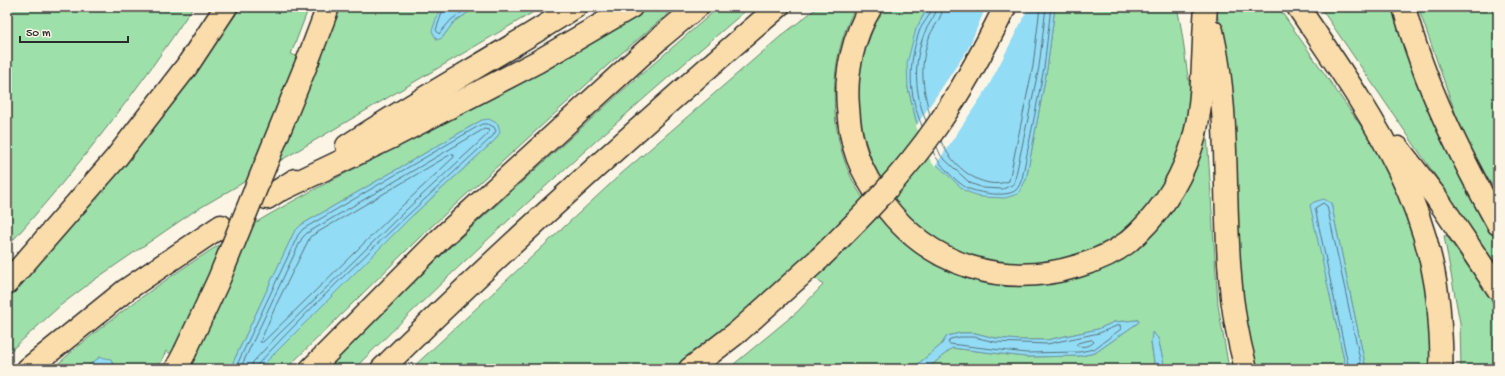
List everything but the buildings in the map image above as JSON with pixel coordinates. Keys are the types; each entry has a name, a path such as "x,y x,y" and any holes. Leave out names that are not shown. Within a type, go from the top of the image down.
{"highway":[{"path":"187,66 211,7"},
{"path":"7,283 116,158 187,66 226,7"},
{"path":"180,361 222,271 328,7"},
{"path":"575,7 528,37 386,120 275,193 400,133 537,62 631,7"},
{"path":"311,369 439,240 661,37 697,7"},
{"path":"382,369 553,206 666,104 778,7"},
{"path":"871,7 853,48 846,90 849,123 854,151 868,182 894,218 917,239 946,257 983,271 1017,276 1058,272 1094,261 1126,243 1154,216 1176,186 1191,150 1198,114 1206,7"},
{"path":"690,369 739,331 820,258 864,214 896,178 937,127 982,54 1005,7"},
{"path":"1206,7 1214,40 1223,106 1230,277 1240,347 1246,369"},
{"path":"1298,7 1357,95 1389,148 1416,206 1432,262 1439,310 1441,369"},
{"path":"1404,7 1414,44 1439,108 1473,179 1498,224"},
{"path":"1357,95 1436,196 1498,289"},
{"path":"28,369 126,290 221,226"}],"green space":[{"path":"13,7 193,7 150,70 81,160 7,247 7,16"},
{"path":"241,7 309,7 291,54 318,65 335,7 440,7 437,18 442,38 453,23 476,7 542,7 193,212 94,280 61,305 7,354 7,298 85,211 176,98"},
{"path":"646,7 676,7 610,63 420,237 286,369 259,369 412,216 495,140 482,120 301,225 294,233 230,369 185,369 188,362 166,351 158,369 114,369 114,366 100,357 84,369 52,369 128,307 209,251 309,192 494,96"},
{"path":"719,7 750,7 548,184 450,275 354,369 325,369 448,249 622,91"},
{"path":"818,7 856,7 846,29 839,53 835,78 834,104 842,154 851,177 865,201 880,219 884,217 969,276 1130,248 1203,133 1207,134 1218,305 1229,369 1165,369 1158,338 1151,342 1155,369 927,369 952,348 1026,357 1080,356 1095,353 1139,322 1138,320 1114,322 1098,329 1047,340 1019,340 995,338 975,333 960,333 947,336 941,345 912,369 728,369 797,312 823,285 801,264 701,352 678,369 411,369 621,174 781,36"},
{"path":"883,7 928,7 916,29 908,88 916,120 933,161 1026,180 1047,69 1055,7 1177,7 1182,31 1191,99 1181,159 1177,169 1140,216 1111,239 1089,250 1035,263 994,262 957,250 924,230 897,203 876,169 863,130 858,88 859,77 866,46"},
{"path":"1216,7 1278,7 1377,149 1397,188 1426,270 1433,369 1366,369 1331,203 1311,206 1346,369 1255,369 1243,304 1220,30"},
{"path":"1320,7 1397,7 1498,235 1498,267"},
{"path":"1418,7 1498,7 1498,197 1461,129"},
{"path":"1446,235 1498,310 1498,369 1461,369 1460,323 1444,236"}],"water":[{"path":"440,7 476,7 453,23 442,38 437,40 432,31"},
{"path":"928,7 1055,7 1047,69 1026,180 1018,194 1005,198 982,197 965,191 933,161 916,120 908,88 907,63 916,29"},
{"path":"489,119 498,124 500,132 495,140 412,216 259,369 230,369 294,232 301,225 482,120"},
{"path":"1324,199 1331,203 1366,369 1346,369 1310,205"},
{"path":"1138,320 1139,322 1095,353 1080,356 1026,357 952,348 927,369 912,369 941,345 947,336 960,333 975,333 995,338 1019,340 1047,340 1098,329 1114,322"},
{"path":"1152,332 1158,338 1165,369 1155,369 1151,342"},
{"path":"100,357 111,359 114,369 84,369"}],"pier":[{"path":"986,7 1029,7 988,87 935,166 931,162 916,126 968,49"}]}
